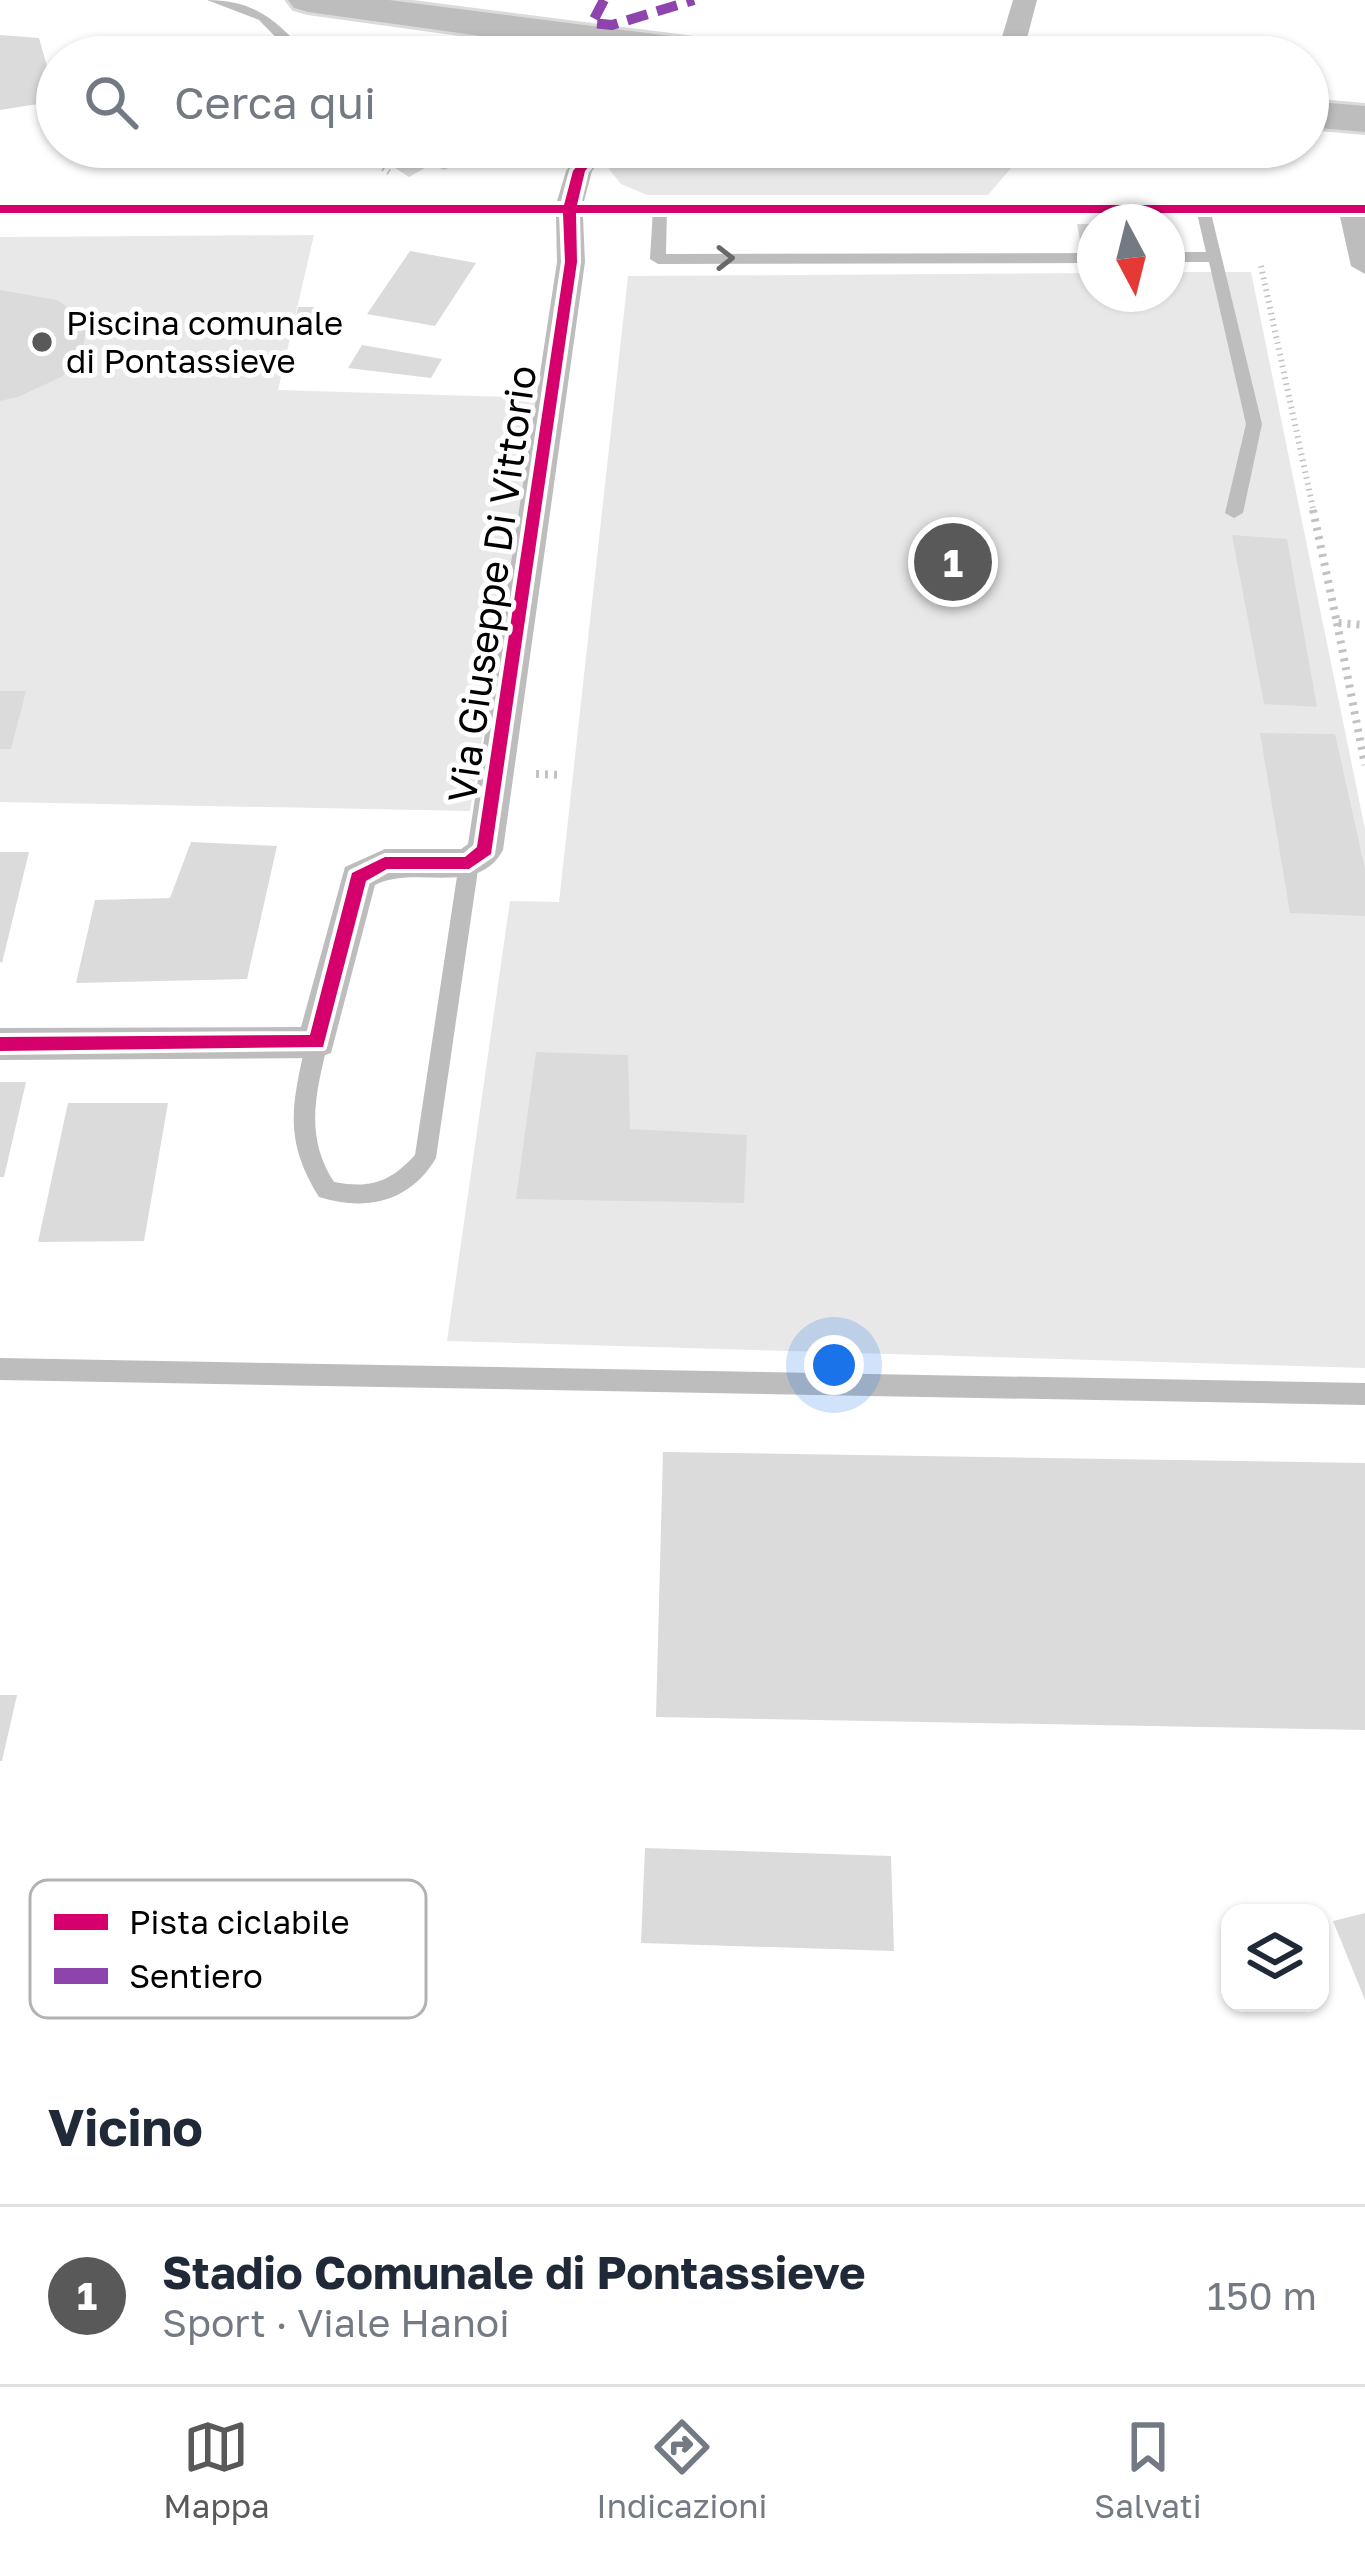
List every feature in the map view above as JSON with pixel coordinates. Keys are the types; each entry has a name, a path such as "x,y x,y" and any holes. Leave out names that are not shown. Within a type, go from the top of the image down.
{"main road":[{"path":"308,0 568,36"},
{"path":"1329,116 1365,119"}],"street":[{"path":"1016,36 1025,0"},
{"path":"570,208 579,168"},
{"name":"Via Giuseppe Di Vittorio","path":"469,863 485,850 500,772 571,262 570,208"},
{"path":"0,209 1359,209 1365,266"},
{"path":"0,1044 317,1042 358,877 385,863 469,863"}],"lane":[{"path":"214,0 264,17 282,36"},
{"path":"659,209 658,259 1077,258"},
{"path":"1202,209 1254,424 1234,513"},
{"path":"1185,257 1215,257"},
{"path":"317,1042 300,1118 306,1161 327,1190 366,1199 402,1186 425,1158 469,863"},
{"path":"0,1369 1365,1394"}],"path":[{"path":"383,168 402,180"},
{"path":"1261,266 1361,723 1365,764"},
{"path":"1336,623 1365,625"}],"shaded area":[{"path":"1011,168 988,195 647,195 621,184 609,169"},
{"path":"314,235 278,390 539,398 470,811 0,802 0,237"},
{"path":"1185,272 1251,272 1365,829 1365,1368 447,1341 510,901 559,902 628,276 1077,273 1077,312 1185,312"}],"building":[{"path":"0,35 36,38 36,104 0,110"},
{"path":"395,168 425,168 409,177"},
{"path":"410,251 476,263 435,326 367,314"},
{"name":"Piscina comunale di Pontassieve","path":"0,290 57,300 80,316 86,330 82,354 63,376 0,401"},
{"path":"298,307 319,307 314,333 292,333"},
{"path":"362,345 442,359 431,378 348,368"},
{"path":"1232,535 1287,539 1317,707 1264,704"},
{"path":"0,691 26,691 11,749 0,749"},
{"path":"1260,733 1335,734 1365,869 1365,916 1290,913"},
{"path":"191,842 277,846 247,979 76,983 95,900 170,898"},
{"path":"0,852 29,852 2,963 0,962"},
{"path":"536,1052 628,1055 630,1129 747,1135 744,1203 516,1199"},
{"path":"0,1082 26,1082 4,1177 0,1177"},
{"path":"68,1103 168,1103 144,1241 38,1242"},
{"path":"663,1452 1365,1463 1365,1730 656,1717"},
{"path":"0,1695 17,1695 2,1761 0,1761"},
{"path":"645,1848 891,1856 894,1951 641,1943"},
{"path":"1365,1913 1365,2000 1333,1921"}],"marked path":[{"path":"604,0 592,23 612,25 694,0"}],"cycle path":[{"path":"0,1044 317,1042 358,877 385,863 469,863 485,850 571,262 571,199 581,168"},
{"path":"0,209 1365,209"}],"place":[{"name":"Piscina comunale di Pontassieve","path":"42,342"},
{"name":"Stadio Comunale di Pontassieve","path":"953,562"}]}
